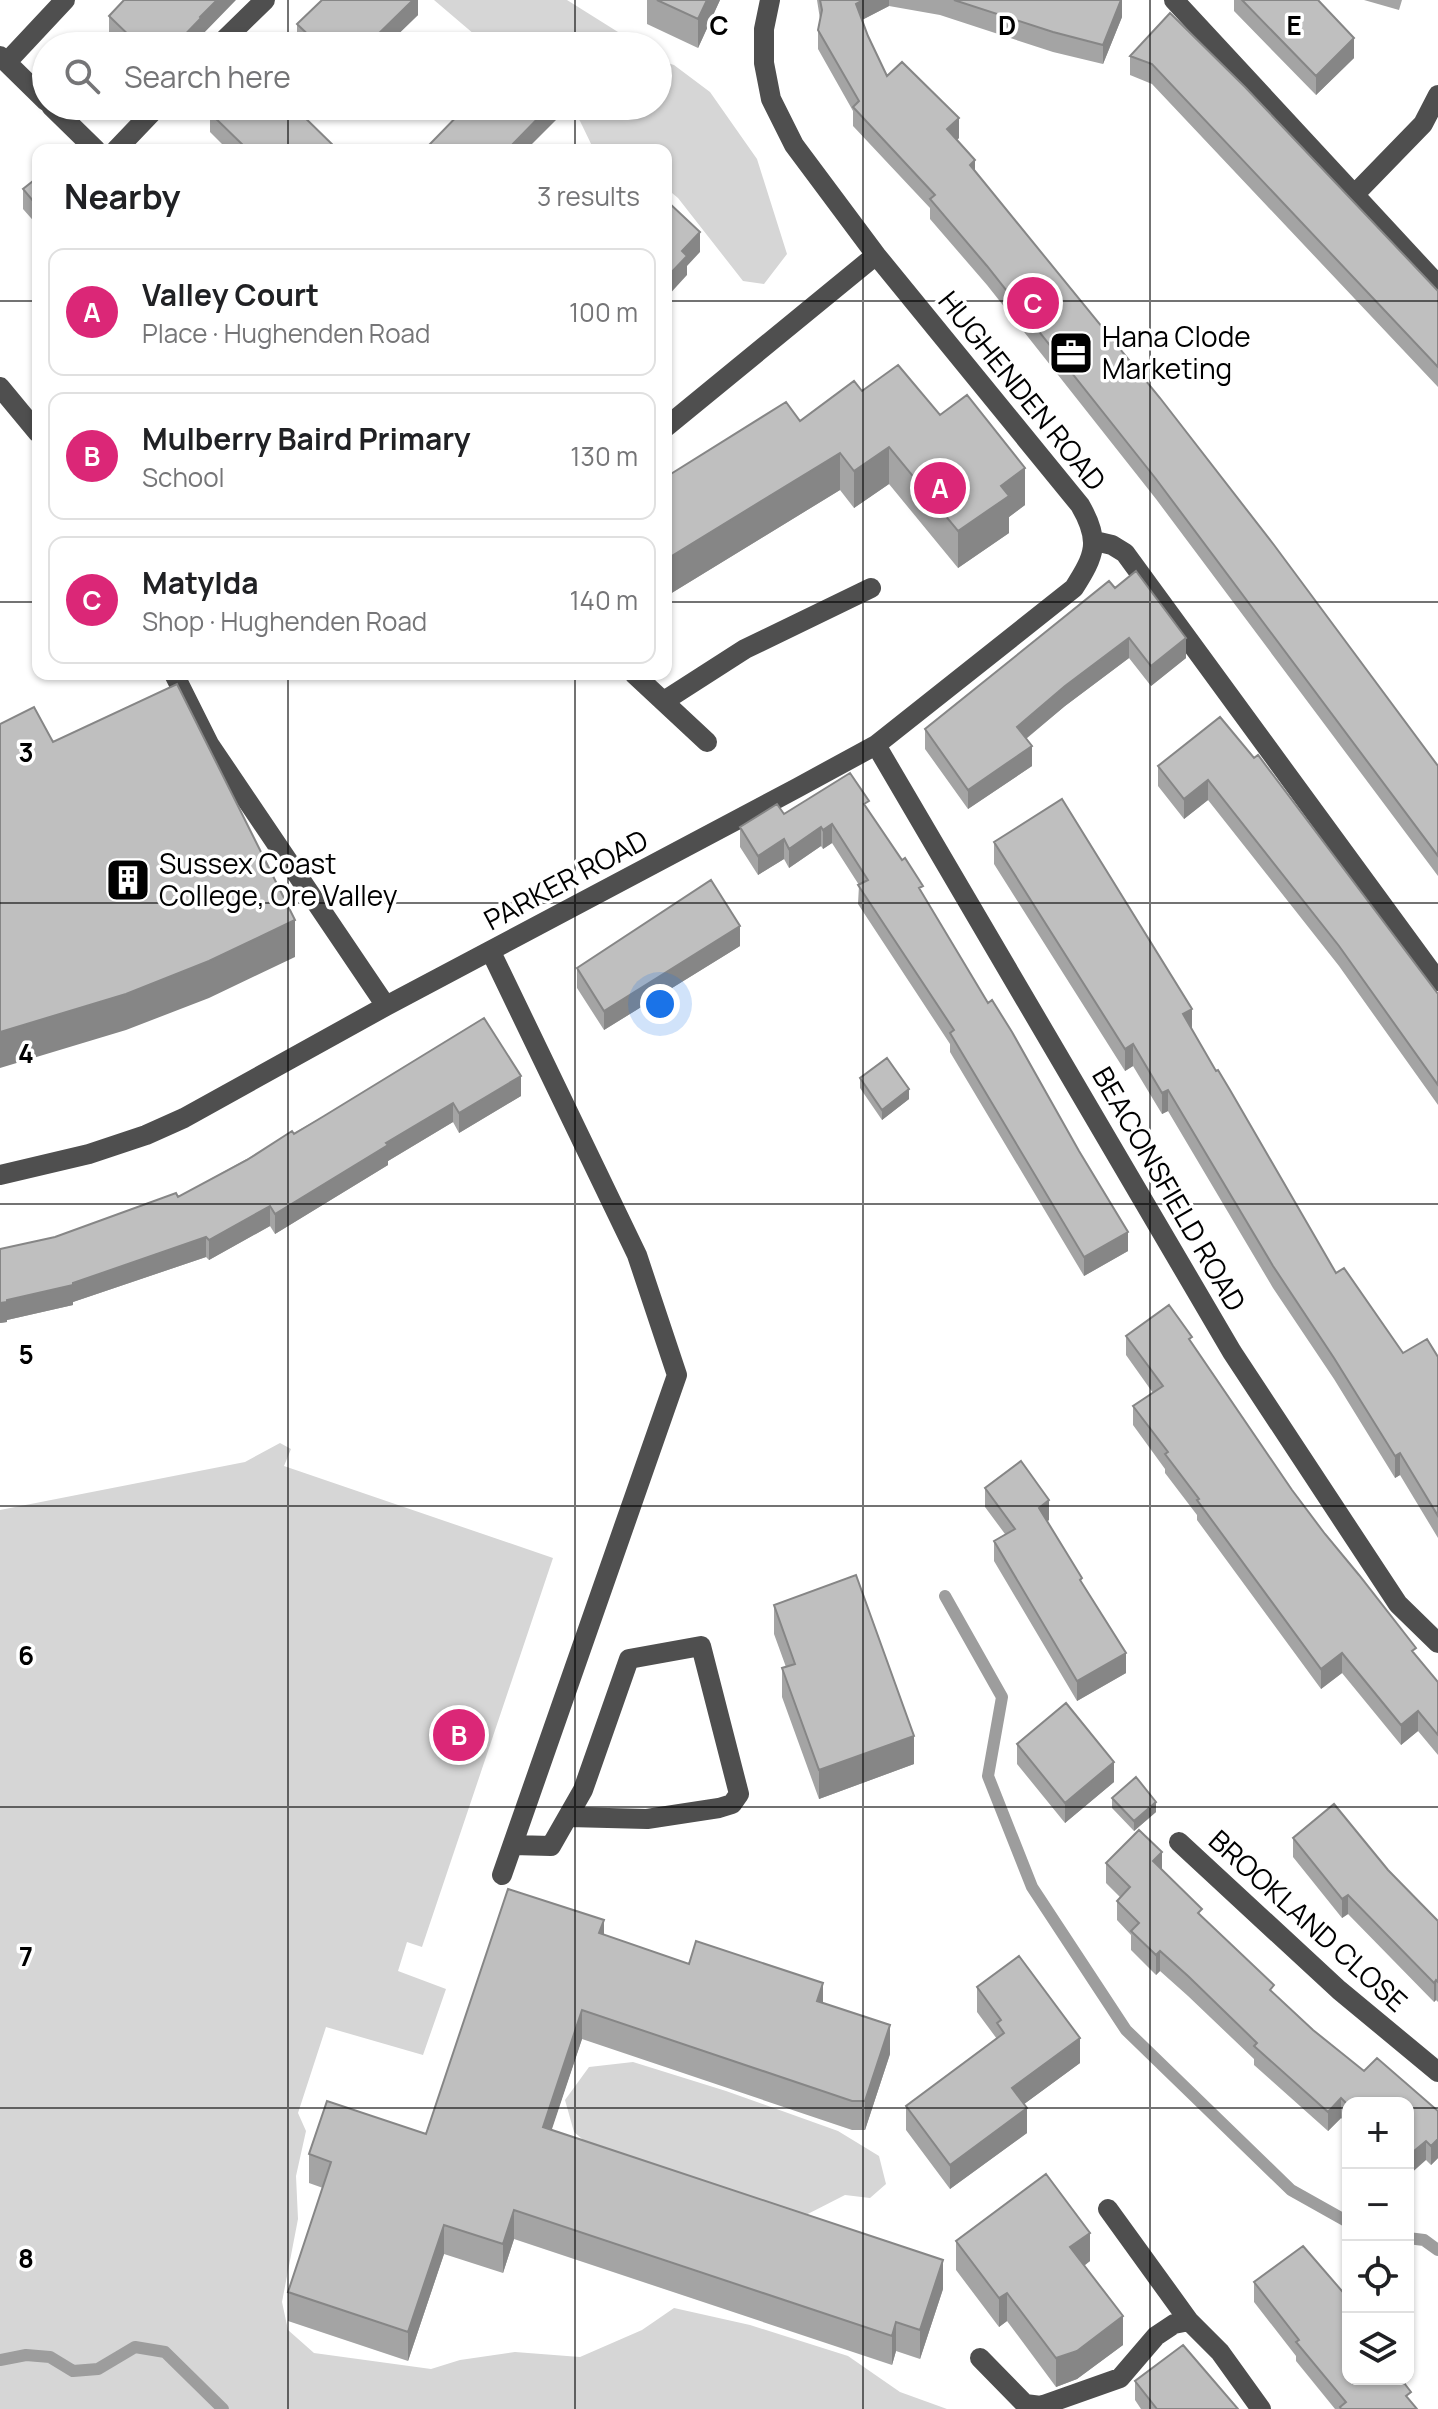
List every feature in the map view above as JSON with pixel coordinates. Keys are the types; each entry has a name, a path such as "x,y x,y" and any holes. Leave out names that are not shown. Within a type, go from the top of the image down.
{"street":[{"path":"32,87 3,59 65,0"},
{"path":"232,32 265,0"},
{"name":"HUGHENDEN ROAD","path":"770,0 764,29 764,63 771,99 794,145 876,255 1080,505 1090,522 1095,541"},
{"path":"1174,0 1438,285"},
{"path":"1354,195 1423,124 1438,95"},
{"path":"65,120 90,144"},
{"path":"122,144 145,120"},
{"path":"672,422 876,255"},
{"path":"0,387 32,426"},
{"path":"1095,541 1112,545 1125,553 1438,981"},
{"name":"PARKER ROAD","path":"0,1175 89,1154 146,1135 197,1111 386,1006 876,745 1074,588 1091,562 1095,541"},
{"path":"664,701 745,649 871,588"},
{"path":"177,680 209,744 386,1006"},
{"path":"641,680 707,742"},
{"name":"BEACONSFIELD ROAD","path":"876,745 1232,1352 1398,1604 1438,1643"},
{"path":"491,952 637,1255 677,1375 502,1875"},
{"path":"513,1845 551,1846 583,1790 629,1659 701,1646 739,1794 732,1804 647,1819 569,1817"},
{"name":"BROOKLAND CLOSE","path":"1179,1842 1339,1990 1438,2072"},
{"path":"1108,2209 1189,2321 1220,2352 1261,2409"},
{"path":"980,2358 1025,2404 1041,2406 1120,2378 1156,2336 1174,2324 1189,2321"}],"shaded area":[{"path":"434,0 567,0 618,32 472,32"},
{"path":"674,65 710,92 757,159 787,254 764,284 743,281 672,193 672,144 591,144 580,121 672,120"},
{"path":"280,1443 291,1449 284,1466 553,1558 422,1947 407,1942 398,1971 446,1989 423,2055 326,2027 298,2113 306,2131 296,2176 298,2219 282,2302 288,2330 314,2353 431,2369 460,2360 515,2352 580,2357 642,2330 674,2308 750,2325 848,2356 900,2392 947,2409 0,2409 0,1510 245,1462"},
{"path":"633,2062 838,2131 879,2156 886,2184 870,2198 845,2195 794,2221 624,2175 574,2132 565,2100 589,2067"}],"building":[{"path":"124,0 217,0 188,32 126,32 109,16"},
{"path":"322,0 413,0 380,32 305,32 297,24"},
{"path":"657,0 707,0 698,19"},
{"path":"820,0 863,0 856,4 887,76 902,62 959,118 947,129 975,160 970,165 1160,398 1438,766 1438,856 1156,479 930,199 935,195 853,107 859,101 818,30 822,10"},
{"path":"954,0 1121,0 1103,45"},
{"path":"1242,0 1318,0 1354,38 1316,76"},
{"path":"1170,13 1245,87 1438,291 1438,367 1152,64 1130,56"},
{"path":"217,120 307,120 332,144 242,144"},
{"path":"453,120 536,120 513,144 430,144"},
{"path":"32,182 32,200 23,189"},
{"path":"672,206 700,232 682,251 687,256 672,272"},
{"path":"898,365 940,415 967,395 1025,468 1001,486 1009,496 958,531 889,447 854,471 840,453 672,556 672,473 786,402 800,421 854,381 862,391"},
{"path":"1136,571 1186,638 1151,666 1129,638 1017,727 1032,746 968,790 925,729 1109,581 1115,588"},
{"name":"Sussex Coast College, Ore Valley","path":"177,684 295,920 209,961 126,994 0,1032 0,724 34,707 53,742"},
{"path":"1220,717 1254,758 1258,755 1438,994 1438,1085 1339,946 1208,780 1184,799 1158,766"},
{"path":"850,773 869,801 864,804 923,886 919,888 988,1003 992,1000 1012,1032 1128,1232 1084,1257 950,1033 954,1030 858,885 868,880 832,824 823,830 821,827 789,849 784,839 758,856 740,827 777,804 784,814"},
{"path":"1062,799 1192,1009 1183,1014 1336,1273 1344,1268 1403,1353 1427,1339 1438,1357 1438,1516 1400,1453 1395,1456 1273,1266 1168,1090 1162,1093 1133,1044 1125,1049 994,842"},
{"path":"711,880 740,926 604,1011 577,968"},
{"path":"484,1018 521,1076 459,1113 453,1103 275,1214 270,1206 209,1240 206,1237 73,1285 0,1303 0,1249 55,1237 176,1193 178,1197 247,1160 292,1131 294,1134"},
{"path":"887,1058 909,1089 882,1110 860,1078"},
{"path":"1169,1305 1292,1490 1416,1648 1412,1651 1438,1682 1438,1735 1418,1711 1401,1725 1342,1653 1321,1669 1197,1500 1165,1454 1168,1452 1133,1406 1163,1386 1126,1336"},
{"path":"1021,1461 1049,1500 1039,1508 1126,1653 1077,1681 994,1541 1015,1529 985,1488"},
{"path":"856,1575 914,1736 819,1770 782,1668 795,1664 774,1605"},
{"path":"1066,1703 1114,1762 1065,1803 1017,1744"},
{"path":"1136,1777 1156,1802 1134,1821 1112,1798"},
{"path":"1334,1804 1388,1870 1438,1921 1438,1982 1436,1980 1434,1983 1348,1895 1342,1899 1293,1838"},
{"path":"1139,1830 1162,1852 1153,1861 1202,1909 1198,1913 1274,1985 1270,1990 1364,2071 1377,2058 1438,2111 1438,2139 1431,2146 1426,2141 1414,2151 1414,2097 1342,2097 1328,2112 1254,2046 1257,2043 1188,1976 1160,1951 1156,1955 1131,1931 1139,1923 1117,1901 1130,1887 1106,1863"},
{"path":"508,1889 604,1920 599,1933 689,1964 696,1941 823,1983 817,2001 890,2025 865,2101 852,2101 582,2010 543,2127 943,2260 920,2330 896,2322 892,2336 514,2210 503,2244 444,2225 408,2332 288,2292 331,2162 309,2154 327,2101 426,2134"},
{"path":"1019,1956 1080,2038 1012,2088 1027,2108 950,2165 906,2106 1004,2033 997,2023 1001,2020 977,1987"},
{"path":"1046,2174 1090,2233 1070,2247 1123,2316 1077,2351 1056,2358 1007,2293 999,2298 956,2241"},
{"path":"1303,2246 1342,2291 1342,2385 1406,2385 1411,2392 1406,2396 1417,2409 1341,2409 1346,2402 1296,2342 1299,2340 1254,2282"},
{"path":"1183,2345 1238,2409 1157,2409 1135,2381"}],"waterway":[{"path":"945,1596 1002,1697 988,1776 1032,1887 1126,2030 1291,2190 1342,2219"},
{"path":"1414,2239 1424,2240 1438,2250"},
{"path":"0,2360 26,2355 50,2357 73,2371 98,2369 135,2347 165,2352 223,2409"}],"place":[{"name":"Matylda","path":"1033,303"},
{"name":"Hana Clode Marketing","path":"1071,353"},
{"name":"Valley Court","path":"940,488"},
{"name":"Sussex Coast College, Ore Valley","path":"128,880"},
{"name":"Mulberry Baird Primary","path":"459,1735"}]}
